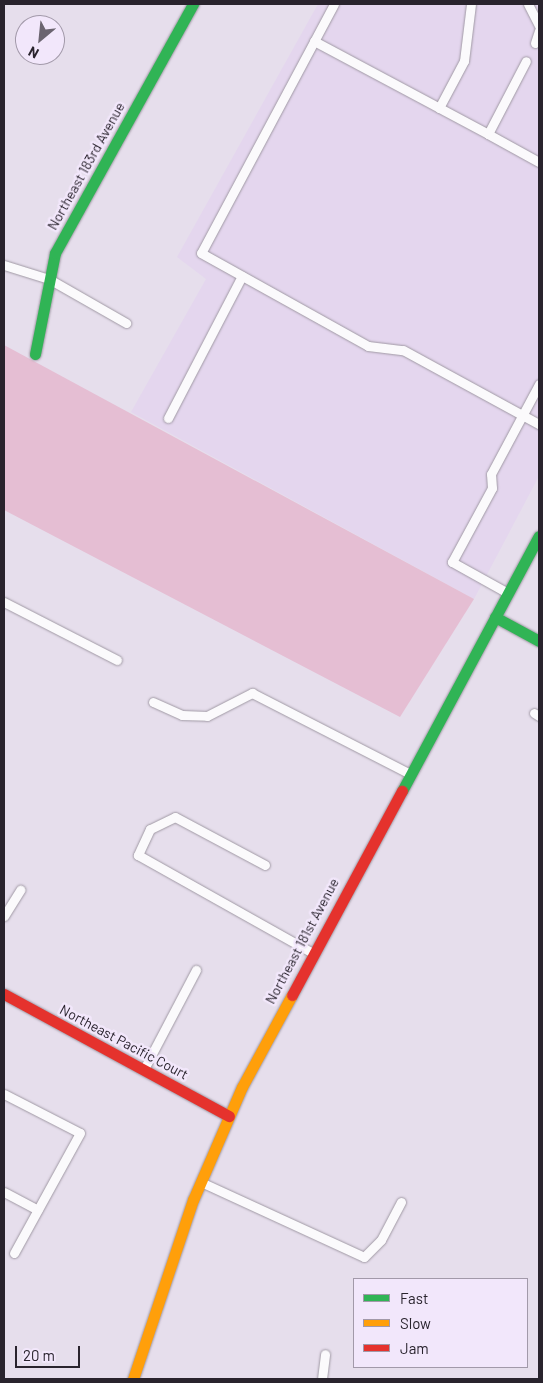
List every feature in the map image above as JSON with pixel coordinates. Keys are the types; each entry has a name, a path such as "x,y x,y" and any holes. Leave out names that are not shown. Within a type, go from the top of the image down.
{"main road":[{"name":"Northeast 183rd Avenue","path":"35,354 49,279 56,253 193,4"},
{"name":"Northeast 181st Avenue","path":"133,1379 200,1182 229,1116 313,953 539,536"},
{"path":"495,617 539,641"},
{"name":"Northeast Pacific Court","path":"4,994 229,1116"}],"lane":[{"path":"334,4 200,253 368,346 402,350 539,424"},
{"path":"439,108 464,61 472,4"},
{"path":"528,4 539,26"},
{"path":"535,44 539,31"},
{"path":"314,41 539,162"},
{"path":"488,134 526,61"},
{"path":"4,265 49,279 126,323"},
{"path":"168,418 242,276"},
{"path":"508,593 452,562 539,384"},
{"path":"4,602 116,660"},
{"path":"153,702 182,715 207,716 252,693 410,774"},
{"path":"265,865 175,817 150,829 138,855 313,953"},
{"path":"4,916 20,890"},
{"path":"144,1069 196,970"},
{"path":"4,1094 80,1133 14,1253"},
{"path":"200,1182 364,1256 381,1240 401,1202"},
{"path":"4,1192 38,1210"},
{"path":"322,1379 325,1354"}],"shaded area":[{"path":"318,4 539,4 539,476 474,599 131,412 206,279 177,257"},
{"path":"4,345 474,599 400,717 4,510"}],"traffic: fast":[{"path":"35,354 55,253 193,4"},
{"path":"402,791 539,536"},
{"path":"495,617 539,641"}],"traffic: slow":[{"path":"133,1379 193,1200 242,1087 292,995"}],"traffic: jam":[{"path":"292,995 402,791"},
{"path":"4,994 229,1116"}]}
